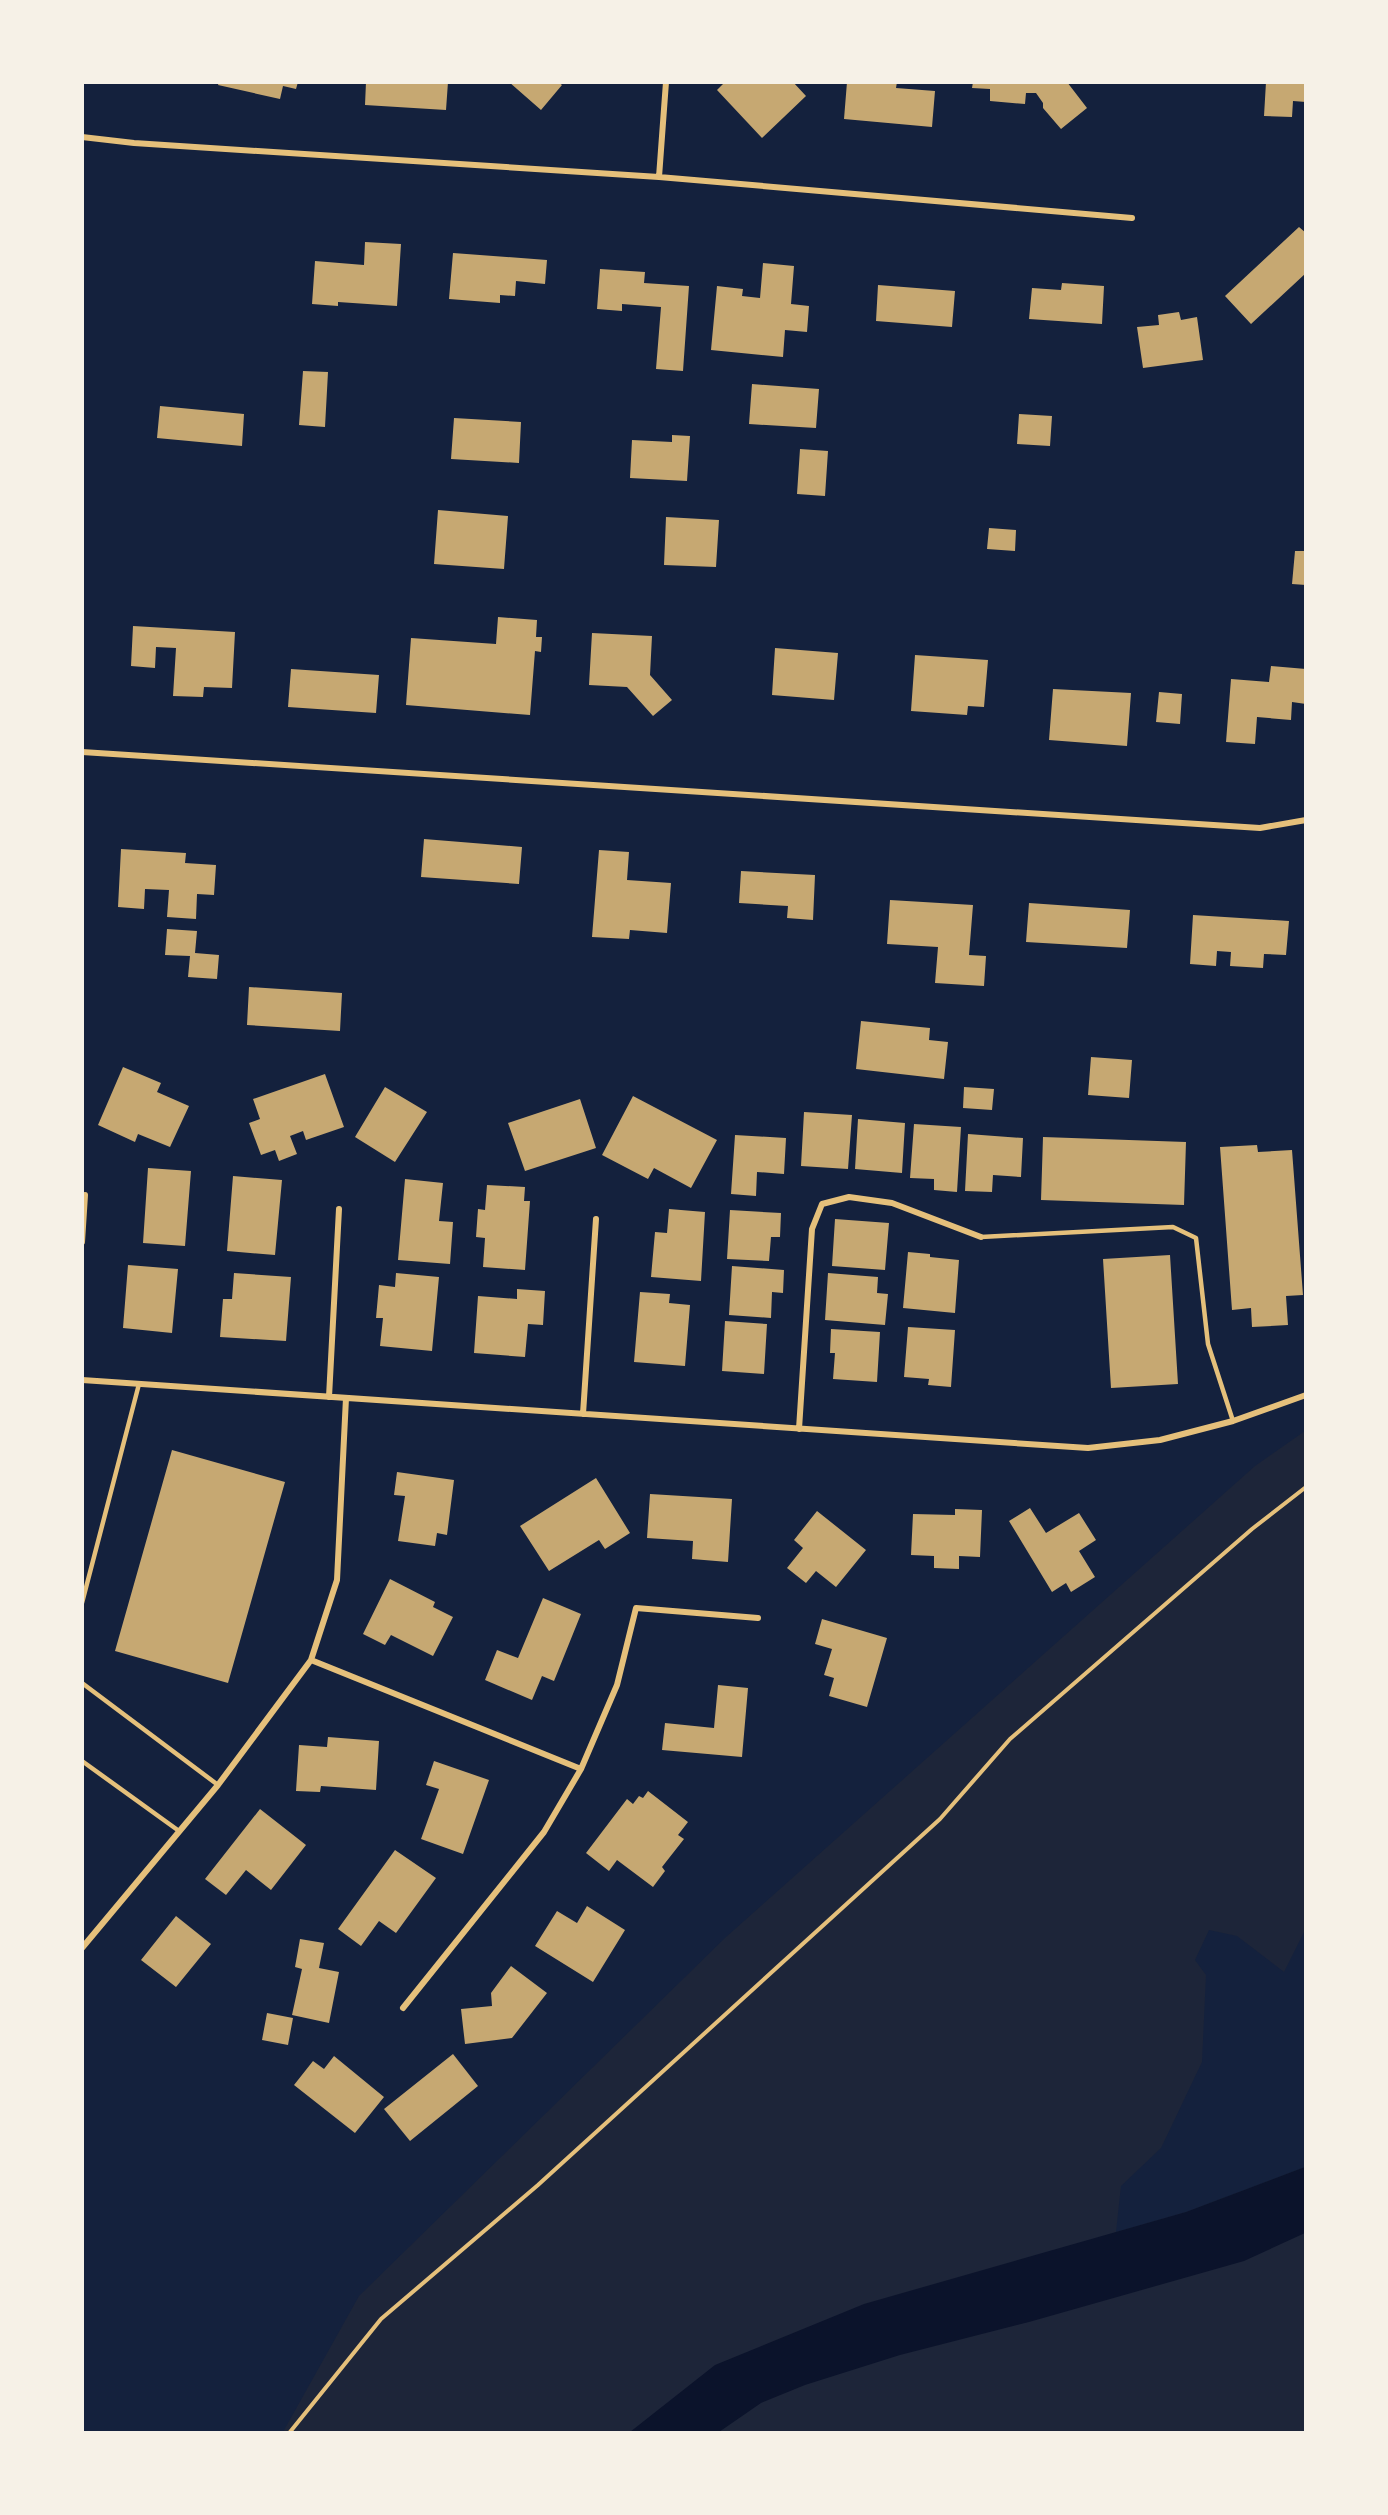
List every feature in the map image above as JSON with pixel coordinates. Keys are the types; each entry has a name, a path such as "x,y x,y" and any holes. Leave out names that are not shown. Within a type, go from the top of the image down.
{"street":[{"path":"659,177 666,82"},
{"path":"82,137 659,177 1132,218"},
{"path":"82,752 1260,828 1305,820"},
{"path":"82,1242 86,1195"},
{"path":"799,1429 812,1229 822,1204 849,1197 892,1203 981,1237"},
{"path":"329,1397 339,1209"},
{"path":"583,1414 596,1219"},
{"path":"82,1380 1088,1448 1160,1440 1233,1421 1305,1395"},
{"path":"82,1948 218,1785 311,1660 337,1580 346,1398"},
{"path":"403,2008 544,1832 581,1769 617,1685 636,1608 758,1618"},
{"path":"311,1660 581,1769"}],"lane":[{"path":"981,1237 1173,1227 1196,1238 1208,1344 1233,1421"},
{"path":"82,1603 139,1384"},
{"path":"82,1683 218,1785"},
{"path":"82,1761 179,1831"}],"path":[{"path":"290,2433 381,2319 538,2185 940,1820 1010,1739 1252,1529 1305,1487"}],"shaded area":[{"path":"1305,1431 1305,1930 1284,1972 1237,1936 1209,1930 1195,1960 1206,1975 1202,2062 1161,2148 1121,2186 1116,2232 1186,2212 1305,2167 1305,2432 283,2432 359,2296 726,1937 1255,1466"},
{"path":"1305,2167 1305,2233 1244,2261 1029,2322 900,2355 805,2385 761,2403 719,2432 630,2432 715,2365 864,2304 1186,2212"}],"building":[{"path":"219,82 298,82 296,89 283,86 280,99 218,85"},
{"path":"366,82 448,82 446,110 365,105"},
{"path":"509,82 558,82 562,85 541,110"},
{"path":"725,82 793,82 806,96 762,138 717,90"},
{"path":"847,82 897,82 896,88 935,91 932,127 844,119"},
{"path":"973,82 1067,82 1087,108 1061,129 1043,108 1043,103 1036,93 1026,93 1025,104 990,101 990,89 972,88"},
{"path":"1266,82 1306,82 1306,102 1293,101 1292,117 1264,116"},
{"path":"1299,227 1306,233 1306,273 1251,324 1225,296"},
{"path":"365,242 401,244 397,306 338,302 338,306 312,304 315,261 364,265"},
{"path":"453,253 547,260 545,284 516,281 515,296 500,295 500,303 449,299"},
{"path":"763,263 794,266 791,304 809,306 807,332 785,330 783,357 711,350 717,286 743,289 742,296 760,298"},
{"path":"600,269 645,272 644,283 689,286 683,371 656,369 661,307 622,304 622,311 597,309"},
{"path":"1062,283 1104,286 1102,324 1029,319 1032,288 1061,290"},
{"path":"878,285 955,291 952,327 876,321"},
{"path":"1179,312 1181,320 1197,317 1203,360 1143,368 1137,327 1159,325 1158,315"},
{"path":"303,371 328,372 325,427 299,425"},
{"path":"752,384 819,389 816,428 749,424"},
{"path":"160,406 244,414 242,446 157,438"},
{"path":"1019,414 1052,416 1050,446 1017,444"},
{"path":"454,418 521,422 519,463 451,459"},
{"path":"672,435 690,436 687,481 630,478 632,440 672,442"},
{"path":"800,449 828,451 825,496 797,494"},
{"path":"438,510 508,516 504,569 434,564"},
{"path":"666,517 719,520 716,567 664,565"},
{"path":"989,528 1016,530 1015,551 987,549"},
{"path":"1295,551 1306,551 1306,585 1292,584"},
{"path":"498,617 537,620 536,637 542,637 541,652 535,651 530,715 406,705 411,638 496,644"},
{"path":"133,626 235,632 232,688 204,687 203,697 173,696 176,648 156,647 155,668 131,666"},
{"path":"592,633 652,636 650,675 672,700 653,716 627,687 589,685"},
{"path":"775,648 838,653 834,700 772,695"},
{"path":"915,655 988,660 984,707 968,706 967,715 911,711"},
{"path":"1271,666 1306,669 1306,704 1292,702 1291,720 1257,717 1255,744 1226,742 1231,679 1269,682"},
{"path":"291,669 379,675 376,713 288,707"},
{"path":"1053,689 1131,693 1127,746 1049,740"},
{"path":"1159,692 1182,694 1180,724 1156,722"},
{"path":"424,839 522,847 519,884 421,877"},
{"path":"121,849 186,853 185,863 216,865 214,895 197,894 196,919 167,917 169,890 145,889 144,909 118,907"},
{"path":"599,850 629,852 627,880 671,883 667,933 630,930 629,939 592,937"},
{"path":"741,871 815,875 813,920 787,918 788,906 739,903"},
{"path":"890,900 973,905 969,955 986,956 984,986 935,983 938,947 887,944"},
{"path":"1029,903 1130,910 1127,948 1026,942"},
{"path":"1193,915 1289,921 1286,955 1264,954 1263,968 1230,966 1231,952 1217,951 1216,966 1190,964"},
{"path":"167,929 197,931 195,953 219,955 217,979 188,977 190,956 165,955"},
{"path":"249,987 342,993 340,1031 247,1025"},
{"path":"861,1021 930,1028 929,1040 948,1042 944,1079 856,1069"},
{"path":"1091,1057 1132,1060 1129,1098 1088,1095"},
{"path":"123,1067 161,1083 157,1092 189,1106 170,1147 138,1134 135,1142 98,1125"},
{"path":"325,1074 344,1127 306,1140 303,1131 290,1136 297,1154 279,1161 275,1150 261,1155 249,1123 260,1119 253,1099"},
{"path":"385,1087 427,1112 395,1162 355,1137"},
{"path":"964,1087 994,1089 992,1110 963,1108"},
{"path":"633,1096 717,1140 691,1188 654,1168 648,1179 602,1155"},
{"path":"580,1099 596,1148 525,1171 508,1123"},
{"path":"804,1112 852,1115 848,1169 801,1166"},
{"path":"858,1119 905,1123 902,1173 855,1169"},
{"path":"914,1124 961,1127 957,1192 934,1190 934,1179 910,1178"},
{"path":"968,1134 1023,1138 1021,1177 993,1175 992,1192 965,1191"},
{"path":"735,1135 786,1138 784,1174 757,1172 756,1196 731,1194"},
{"path":"1043,1137 1186,1142 1184,1205 1041,1200"},
{"path":"1257,1145 1258,1152 1292,1150 1303,1295 1286,1296 1288,1325 1252,1327 1251,1308 1232,1310 1220,1147"},
{"path":"148,1168 191,1171 185,1246 143,1243"},
{"path":"233,1176 282,1180 275,1255 227,1251"},
{"path":"405,1179 443,1183 439,1221 453,1222 450,1264 398,1260"},
{"path":"487,1185 525,1187 524,1201 530,1201 525,1270 483,1267 485,1238 476,1237 478,1209 485,1210"},
{"path":"669,1209 705,1212 701,1281 651,1277 655,1232 667,1233"},
{"path":"730,1210 781,1213 780,1237 771,1237 769,1261 727,1259"},
{"path":"835,1219 889,1223 885,1270 832,1266"},
{"path":"908,1252 959,1260 955,1313 903,1308"},
{"path":"1170,1255 1178,1384 1111,1388 1103,1259"},
{"path":"128,1265 178,1269 172,1333 123,1328"},
{"path":"732,1266 784,1270 783,1293 772,1292 771,1318 729,1315"},
{"path":"234,1273 291,1277 286,1341 220,1337 223,1299 232,1299"},
{"path":"396,1273 439,1277 432,1351 380,1346 383,1318 376,1318 379,1285 395,1287"},
{"path":"828,1273 878,1277 877,1293 888,1294 885,1325 825,1320"},
{"path":"517,1289 545,1291 543,1325 528,1324 525,1357 474,1353 478,1296 517,1299"},
{"path":"640,1292 670,1294 669,1303 690,1305 685,1366 634,1362"},
{"path":"725,1321 767,1324 764,1374 722,1371"},
{"path":"908,1327 955,1330 951,1387 928,1385 929,1379 904,1377"},
{"path":"831,1329 880,1332 877,1382 833,1379 835,1353 830,1353"},
{"path":"172,1450 285,1482 228,1683 115,1651"},
{"path":"397,1472 454,1480 447,1535 437,1533 435,1546 398,1541 405,1496 394,1495"},
{"path":"596,1478 630,1533 605,1549 599,1540 549,1571 520,1526"},
{"path":"650,1494 732,1499 728,1562 692,1559 693,1541 647,1538"},
{"path":"1030,1508 1046,1533 1079,1513 1096,1540 1079,1551 1095,1577 1071,1592 1066,1583 1052,1592 1009,1521"},
{"path":"955,1509 982,1510 980,1557 959,1556 959,1569 934,1568 934,1556 911,1555 913,1514 955,1515"},
{"path":"817,1511 866,1550 836,1587 816,1571 806,1583 787,1568 803,1548 794,1540"},
{"path":"390,1579 435,1602 433,1607 453,1617 433,1656 391,1635 385,1645 363,1634"},
{"path":"543,1598 581,1614 554,1681 542,1676 532,1700 485,1680 497,1650 518,1658"},
{"path":"822,1619 887,1638 867,1707 829,1696 834,1678 824,1675 832,1649 815,1644"},
{"path":"718,1685 748,1688 742,1757 662,1750 665,1723 714,1728"},
{"path":"328,1737 379,1741 376,1790 321,1786 320,1792 296,1791 299,1745 327,1747"},
{"path":"434,1761 489,1780 463,1854 421,1839 439,1789 426,1785"},
{"path":"648,1791 688,1822 678,1835 684,1839 662,1867 665,1871 653,1887 617,1860 609,1871 586,1853 627,1799 633,1804 639,1796 643,1798"},
{"path":"260,1809 306,1845 271,1890 246,1870 226,1895 205,1879"},
{"path":"395,1850 436,1878 396,1933 379,1921 361,1946 338,1929"},
{"path":"587,1906 625,1930 593,1982 535,1946 557,1911 577,1923"},
{"path":"176,1916 211,1944 176,1987 141,1960"},
{"path":"300,1939 324,1943 319,1968 339,1972 329,2023 292,2015 302,1969 295,1967"},
{"path":"511,1966 547,1993 512,2038 465,2044 461,2009 492,2006 491,1993"},
{"path":"267,2013 293,2018 288,2045 262,2040"},
{"path":"453,2054 478,2086 410,2141 384,2109"},
{"path":"334,2056 384,2097 355,2133 294,2085 313,2061 324,2069"}]}
